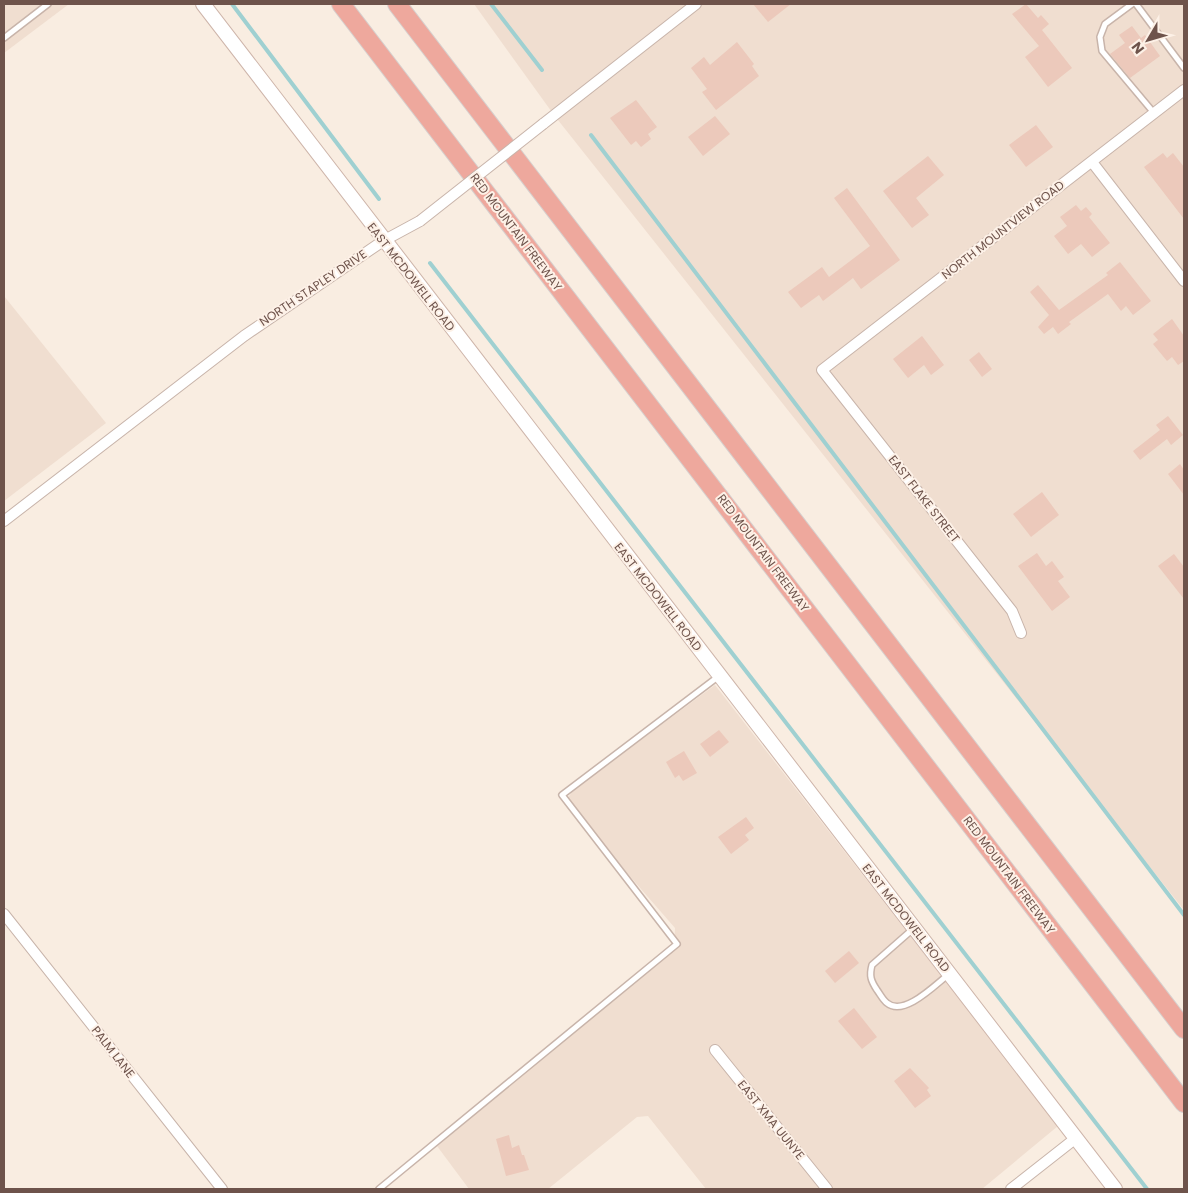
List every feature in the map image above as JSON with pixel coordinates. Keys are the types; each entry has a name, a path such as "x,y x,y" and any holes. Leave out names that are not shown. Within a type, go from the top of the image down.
{"highway":[{"name":"RED MOUNTAIN FREEWAY","path":"341,4 1184,1103"},
{"path":"396,4 1184,1029"}],"street":[{"name":"EAST MCDOWELL ROAD","path":"202,4 1115,1189"},
{"name":"NORTH STAPLEY DRIVE","path":"4,521 244,336 383,241 420,221 696,4"},
{"name":"NORTH MOUNTVIEW ROAD","path":"822,370 1184,90"},
{"path":"1092,162 1184,281"},
{"name":"EAST FLAKE STREET","path":"822,370 1012,612 1020,632"},
{"name":"PALM LANE","path":"4,914 222,1189"},
{"name":"EAST XMA UUNYE","path":"715,1050 827,1189"},
{"path":"1011,1189 1076,1138"}],"lane":[{"path":"4,38 48,4"},
{"path":"1154,114 1102,51 1100,37 1105,24 1134,4 1184,68"},
{"path":"379,1189 677,944 562,795 719,676"},
{"path":"914,928 872,965 869,974 873,984 886,1003 896,1007 906,1006 949,974"}],"shaded area":[{"path":"4,4 69,4 4,53"},
{"path":"474,4 1184,4 1184,910 554,115"},
{"path":"4,296 106,423 4,501"},
{"path":"715,685 1058,1126 982,1189 706,1189 648,1116 637,1117 548,1189 469,1189 434,1142 674,950 675,928 573,811 568,798 573,790"}],"building":[{"path":"753,4 791,4 768,22"},
{"path":"1026,4 1038,18 1041,15 1049,24 1042,30 1072,68 1048,87 1025,57 1039,46 1012,14"},
{"path":"1132,26 1141,38 1145,35 1160,56 1130,78 1110,54 1125,43 1119,35"},
{"path":"737,42 754,64 752,66 759,76 716,110 702,92 707,89 691,68 704,57 710,65"},
{"path":"636,100 657,127 648,134 651,139 641,147 636,141 631,145 610,118"},
{"path":"715,116 730,134 703,156 688,137"},
{"path":"1036,125 1053,147 1026,167 1009,145"},
{"path":"1163,153 1167,158 1173,153 1184,167 1184,219 1144,167"},
{"path":"928,156 944,175 916,198 929,215 912,228 883,191"},
{"path":"847,188 900,260 861,289 853,278 823,301 819,295 801,308 788,292 822,267 829,277 870,246 834,198"},
{"path":"1076,205 1081,211 1086,207 1092,214 1089,217 1110,243 1092,257 1081,244 1068,254 1054,236 1067,226 1060,217"},
{"path":"1120,262 1151,301 1133,315 1126,306 1121,311 1108,294 1069,322 1071,324 1058,334 1053,327 1044,334 1038,327 1049,315 1030,292 1038,285 1059,310 1108,275 1106,273"},
{"path":"1172,319 1184,336 1184,361 1178,365 1172,357 1167,361 1153,344 1158,340 1153,334"},
{"path":"922,336 944,365 931,375 924,365 908,378 893,359"},
{"path":"979,352 992,369 982,377 969,360"},
{"path":"1168,416 1183,435 1171,445 1167,439 1140,460 1133,451 1160,430 1156,425"},
{"path":"1180,464 1184,470 1184,495 1168,474"},
{"path":"1042,492 1059,515 1031,537 1013,514"},
{"path":"1037,553 1046,566 1052,561 1064,577 1058,581 1070,597 1052,611 1018,566"},
{"path":"1174,554 1184,567 1184,599 1158,566"},
{"path":"719,730 729,742 710,757 700,744"},
{"path":"684,751 697,773 683,781 679,775 675,778 666,762"},
{"path":"746,817 754,828 745,835 749,840 731,854 718,837"},
{"path":"849,951 859,963 835,983 825,971"},
{"path":"854,1008 877,1037 862,1049 838,1021"},
{"path":"910,1068 929,1088 927,1090 931,1096 915,1108 894,1081"},
{"path":"509,1135 512,1148 519,1145 529,1170 506,1176 496,1139"}],"waterway":[{"path":"232,4 379,199"},
{"path":"491,4 542,70"},
{"path":"591,135 1184,915"},
{"path":"430,263 1147,1189"}]}
